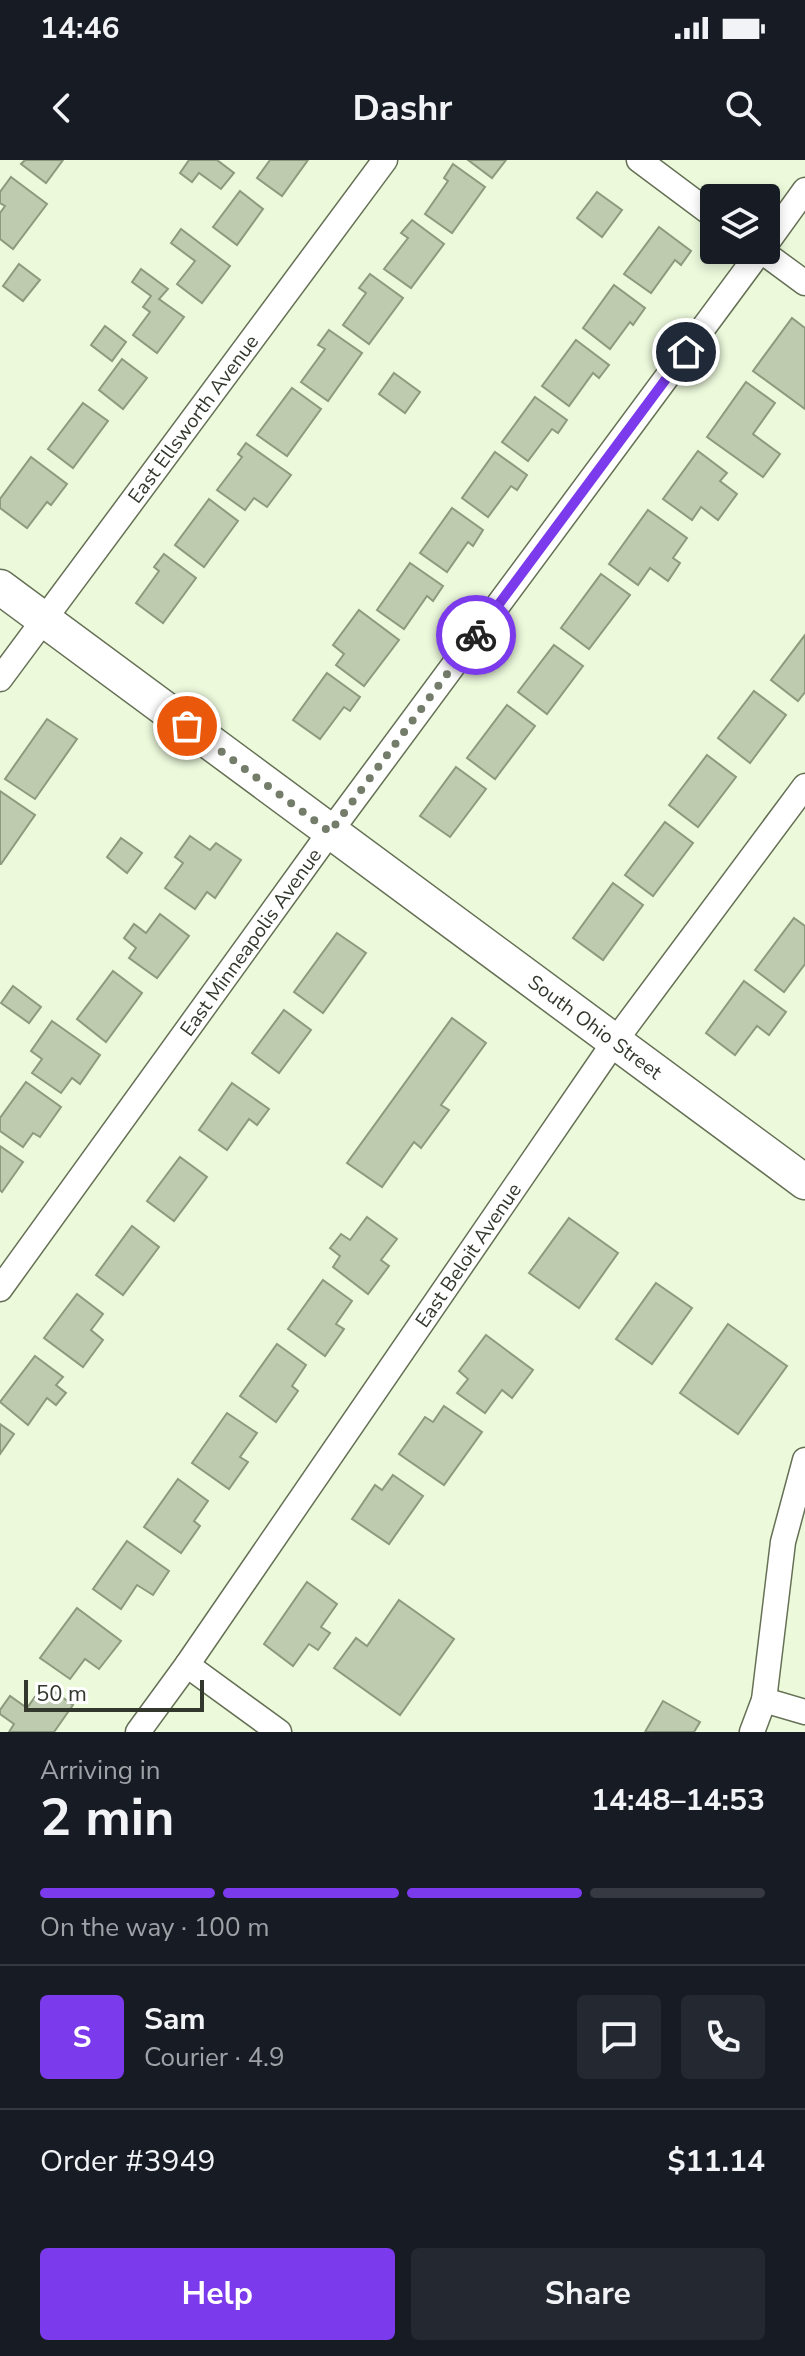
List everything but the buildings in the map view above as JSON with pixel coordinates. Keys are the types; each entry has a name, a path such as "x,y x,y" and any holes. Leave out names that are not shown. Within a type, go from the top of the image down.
{"main road":[{"name":"South Ohio Street","path":"0,587 805,1182"}],"street":[{"name":"East Ellsworth Avenue","path":"0,679 385,160"},
{"path":"639,160 700,206"},
{"path":"780,225 805,190"},
{"name":"East Minneapolis Avenue","path":"0,1289 330,832 751,264"},
{"path":"780,264 805,283"},
{"name":"East Beloit Avenue","path":"138,1732 615,1041 805,786"},
{"path":"752,1732 764,1700 771,1620 783,1542 805,1460"},
{"path":"187,1665 279,1732"},
{"path":"764,1700 805,1712"}],"way so far":[{"path":"187,726 330,832 476,635"}],"route":[{"path":"476,635 686,352"}]}
